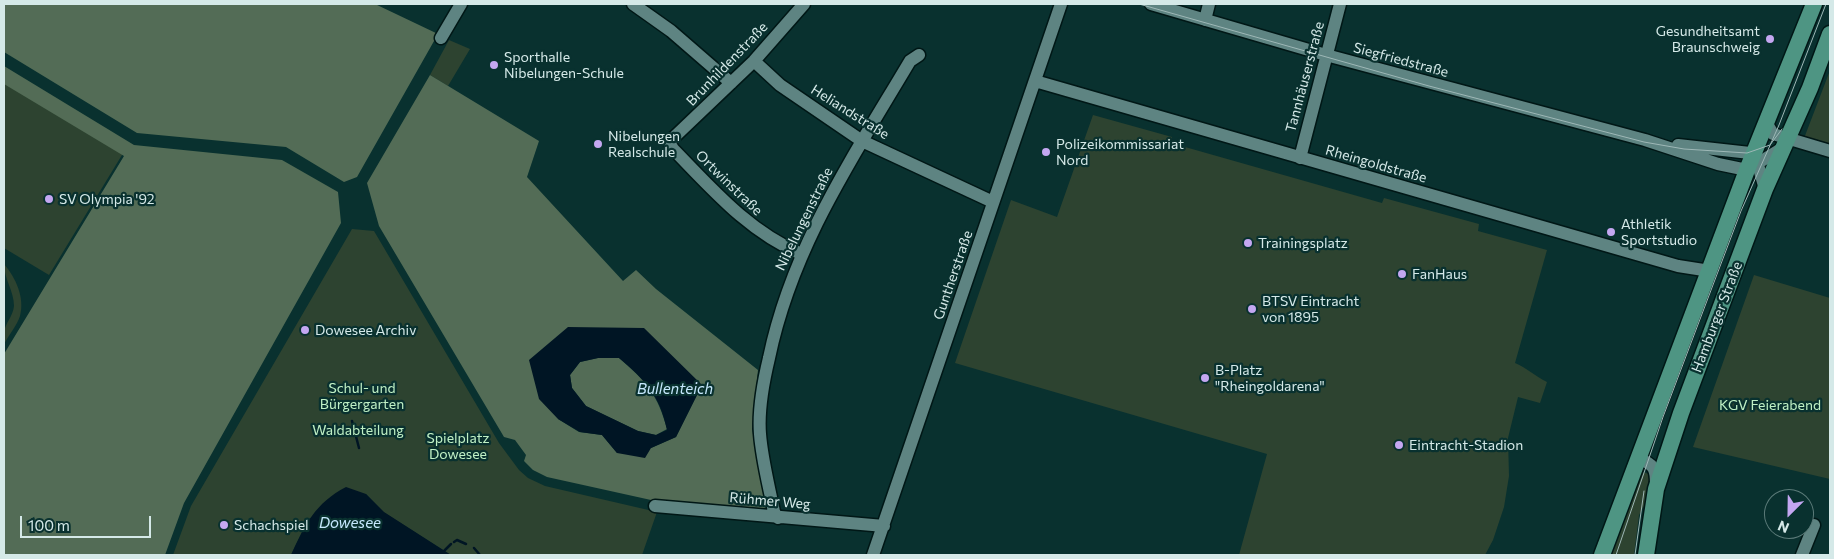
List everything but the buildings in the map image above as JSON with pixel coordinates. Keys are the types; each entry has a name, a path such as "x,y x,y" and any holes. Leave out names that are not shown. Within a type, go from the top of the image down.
{"main road":[{"name":"Hamburger Straße","path":"1602,555 1753,163 1766,122 1814,4"},
{"name":"Hamburger Straße","path":"1646,555 1656,489 1681,413 1765,189 1830,35"}],"street":[{"path":"441,38 461,4"},
{"path":"633,4 671,31 731,83"},
{"name":"Brunhildenstraße","path":"669,142 754,61 804,4"},
{"name":"Guntherstraße","path":"873,555 1061,4"},
{"name":"Siegfriedstraße","path":"1151,4 1326,55 1645,140 1753,163"},
{"path":"1205,20 1209,4"},
{"name":"Tannhäuserstraße","path":"1300,158 1340,4"},
{"name":"Nibelungenstraße","path":"778,518 774,512 760,434 761,401 780,310 801,254 818,219 910,61 919,55"},
{"name":"Heliandstraße","path":"754,61 780,85 862,141 993,202"},
{"name":"Rheingoldstraße","path":"1035,81 1678,266 1710,271"},
{"path":"1766,122 1773,134 1786,143 1830,151"},
{"name":"Ortwinstraße","path":"669,142 677,153 746,222 764,236 801,254"},
{"path":"1765,189 1753,163 1786,143"},
{"name":"Siegfriedstraße","path":"1700,152 1745,151 1753,163"},
{"name":"Hamburger Straße","path":"1639,459 1652,464 1656,471 1656,489"},
{"name":"Rühmer Weg","path":"655,506 884,526"},
{"path":"1802,555 1808,539"}],"green space":[{"path":"4,4 375,4 438,34 357,177 344,182 286,147 137,133 4,52"},
{"path":"449,40 470,49 448,86 430,75"},
{"path":"4,66 134,145 282,160 338,192 341,223 184,503 165,555 4,555 4,354 124,156 4,84"},
{"path":"1830,73 1830,148 1803,141"},
{"path":"430,75 539,141 527,177 623,281 636,270 656,289 758,370 752,429 768,515 651,500 547,477 533,470 524,461 526,455 515,440 504,437 379,226 367,183","holes":["568,327 702,385 676,437 651,448 617,453 602,435 579,432 558,419"]},
{"name":"SV Olympia '92","path":"4,76 125,150 49,275 4,248"},
{"name":"BTSV Eintracht von 1895","path":"1093,115 1172,137 1171,143 1382,203 1384,198 1479,224 1478,231 1547,250 1515,363 1547,382 1540,403 1518,397 1508,438 1509,476 1504,507 1493,540 1485,555 1239,555 1267,454 955,363 1011,200 1057,217"},
{"name":"Schul- und Bürgergarten","path":"352,229 374,231 499,443 519,470 528,478 545,486 657,512 642,555 451,555 383,512 366,494 308,519 291,555 173,555 191,506"},
{"path":"4,264 16,282 20,295 21,309 19,319 4,344 4,330 12,315 14,306"},
{"name":"KGV Feierabend","path":"1754,275 1830,298 1830,479 1693,447"},
{"path":"598,358 619,358 637,374 655,398 667,429 656,435 638,431 586,406 572,388 570,375 580,362"},
{"path":"1640,471 1652,475 1646,506 1644,506 1639,515 1634,555 1609,555"}],"water":[{"name":"Bullenteich","path":"568,327 644,328 702,385 676,437 651,448 645,458 617,453 602,435 580,432 558,419 539,399 529,360","holes":["598,358 619,358 650,389 660,407 667,430 656,435 638,431 586,406 572,388 570,375 580,362"]},
{"name":"Dowesee","path":"346,487 366,494 384,512 451,555 291,555 312,516 326,500"}],"waterway":[{"path":"352,421 359,448"},
{"path":"454,542 457,540 466,544"},
{"path":"444,551 451,544"},
{"path":"474,548 480,555"}],"tram line":[{"path":"1139,4 1429,86 1644,142 1684,149 1747,153 1770,145 1782,129"},
{"path":"1616,555 1663,417 1741,211 1779,125 1826,4"},
{"path":"1635,555 1644,491"}],"place":[{"name":"Gesundheitsamt Braunschweig","path":"1770,39"},
{"name":"Sporthalle Nibelungen-Schule","path":"494,65"},
{"name":"Nibelungen Realschule","path":"598,144"},
{"name":"Polizeikommissariat Nord","path":"1046,152"},
{"name":"SV Olympia '92","path":"49,199"},
{"name":"Athletik Sportstudio","path":"1611,232"},
{"name":"Trainingsplatz","path":"1248,243"},
{"name":"FanHaus","path":"1402,274"},
{"name":"BTSV Eintracht von 1895","path":"1252,309"},
{"name":"Dowesee Archiv","path":"305,330"},
{"name":"B-Platz \"Rheingoldarena\"","path":"1205,378"},
{"name":"Eintracht-Stadion","path":"1399,445"},
{"name":"Schachspiel","path":"224,525"}],"park label":[{"name":"Waldabteilung","path":"358,430"},
{"name":"Spielplatz Dowesee","path":"458,446"}]}
